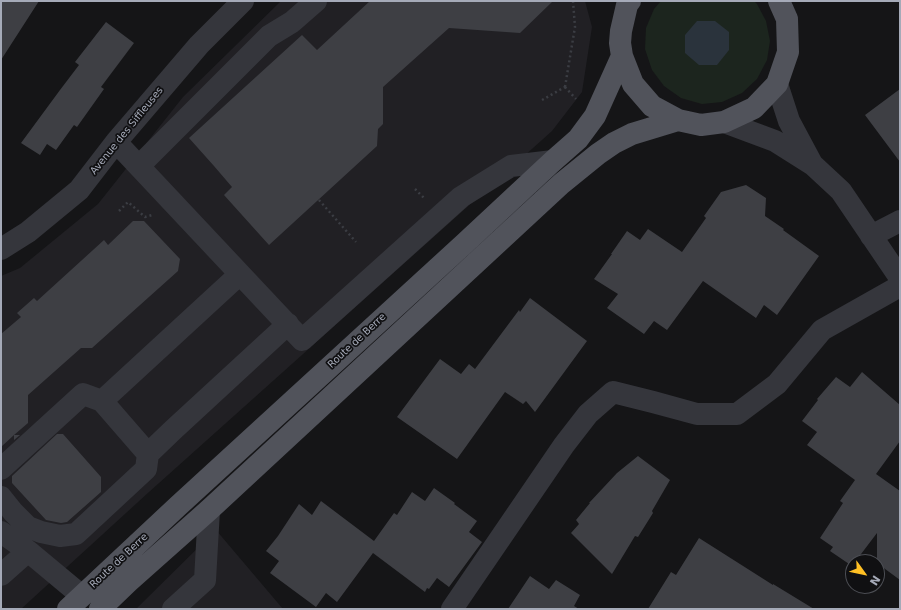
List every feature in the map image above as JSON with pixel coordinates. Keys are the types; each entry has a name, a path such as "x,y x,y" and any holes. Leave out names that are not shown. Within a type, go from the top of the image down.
{"main road":[{"path":"630,1 627,6 621,31 620,43 622,56 633,84 652,106 678,120 702,124 724,122 754,108 777,84 788,52 787,7"},
{"name":"Route de Berre","path":"75,603 178,506 578,139 595,116 622,56"},
{"path":"100,609 561,184 614,143 632,134 678,120"}],"street":[{"name":"Avenue des Siffleuses","path":"1,249 28,232 79,190 116,142 199,45 243,1"},
{"path":"139,166 269,36 292,22 316,1"},
{"path":"618,1 621,31"},
{"path":"777,84 789,121 813,165"},
{"path":"724,122 775,142 813,165 841,191 900,278"},
{"path":"116,142 302,340 461,197 511,166 553,161"},
{"path":"871,236 900,221"},
{"path":"102,401 240,274"},
{"path":"452,609 564,445 588,414 613,392 697,414 737,414 777,384 822,330 900,286"},
{"path":"1,497 28,527 41,532 60,536 76,534 146,469 148,454 288,324"},
{"path":"1,469 82,394 102,401 148,454"},
{"path":"173,609 205,580 209,510"},
{"path":"1,532 28,551 75,603"},
{"path":"1,575 28,551"}],"path":[{"path":"565,87 575,27 573,1"},
{"path":"565,87 576,99"},
{"path":"542,100 565,87"},
{"path":"319,200 356,242"},
{"path":"119,211 128,202 145,217"}],"shaded area":[{"path":"281,1 585,1 592,27 582,92 552,131 149,492 21,609 1,609 1,276 20,268 98,204 183,97"},
{"path":"661,1 754,1 766,21 770,41 767,60 757,79 742,93 722,102 702,104 681,98 664,86 652,70 645,49 646,28 654,9"},
{"path":"697,21 715,21 729,32 729,50 717,65 699,65 685,53 685,35"},
{"path":"216,530 283,609 136,609"}],"building":[{"path":"1,1 39,1 1,60"},
{"path":"370,1 553,1 520,33 449,28 383,87 383,124 378,129 377,146 269,245 224,195 232,187 189,138 302,35 317,50"},
{"path":"106,22 134,43 101,87 104,89 77,127 74,125 56,150 47,144 40,155 21,143 79,65 75,62"},
{"path":"900,89 900,162 865,115"},
{"path":"746,185 766,198 765,216 819,256 777,315 764,305 756,318 703,281 667,330 654,321 644,334 607,308 618,294 594,279 627,231 640,240 648,229 682,252 706,218 704,216 721,192"},
{"path":"133,221 144,221 180,259 178,271 92,348 81,348 28,395 28,423 1,447 1,334 21,317 17,313 34,298 37,301 104,240 108,245"},
{"path":"530,298 587,341 535,412 526,401 523,404 505,392 457,459 397,417 440,359 461,374 469,364 475,369 519,310 520,312"},
{"path":"862,372 900,405 900,441 876,474 900,491 900,580 885,569 885,554 877,554 877,533 861,554 845,554 845,561 830,551 833,547 820,538 843,503 840,501 855,480 807,445 817,432 802,421 818,400 817,399 836,377 850,387"},
{"path":"57,434 63,434 101,477 101,492 67,522 61,523 46,520 12,483 12,476"},
{"path":"14,435 20,435 14,440"},
{"path":"638,456 670,480 652,511 653,513 638,537 635,536 612,574 571,533 579,524 576,520 589,503 617,473"},
{"path":"434,488 477,521 469,532 482,542 449,587 437,578 425,592 373,553 337,602 326,593 316,607 270,573 279,561 266,551 278,536 299,504 312,515 321,501 374,541 394,513 397,515 412,492 425,501"},
{"path":"699,538 814,609 648,609 671,572 676,575"},
{"path":"530,576 549,589 556,580 580,595 574,606 579,609 508,609"}]}
